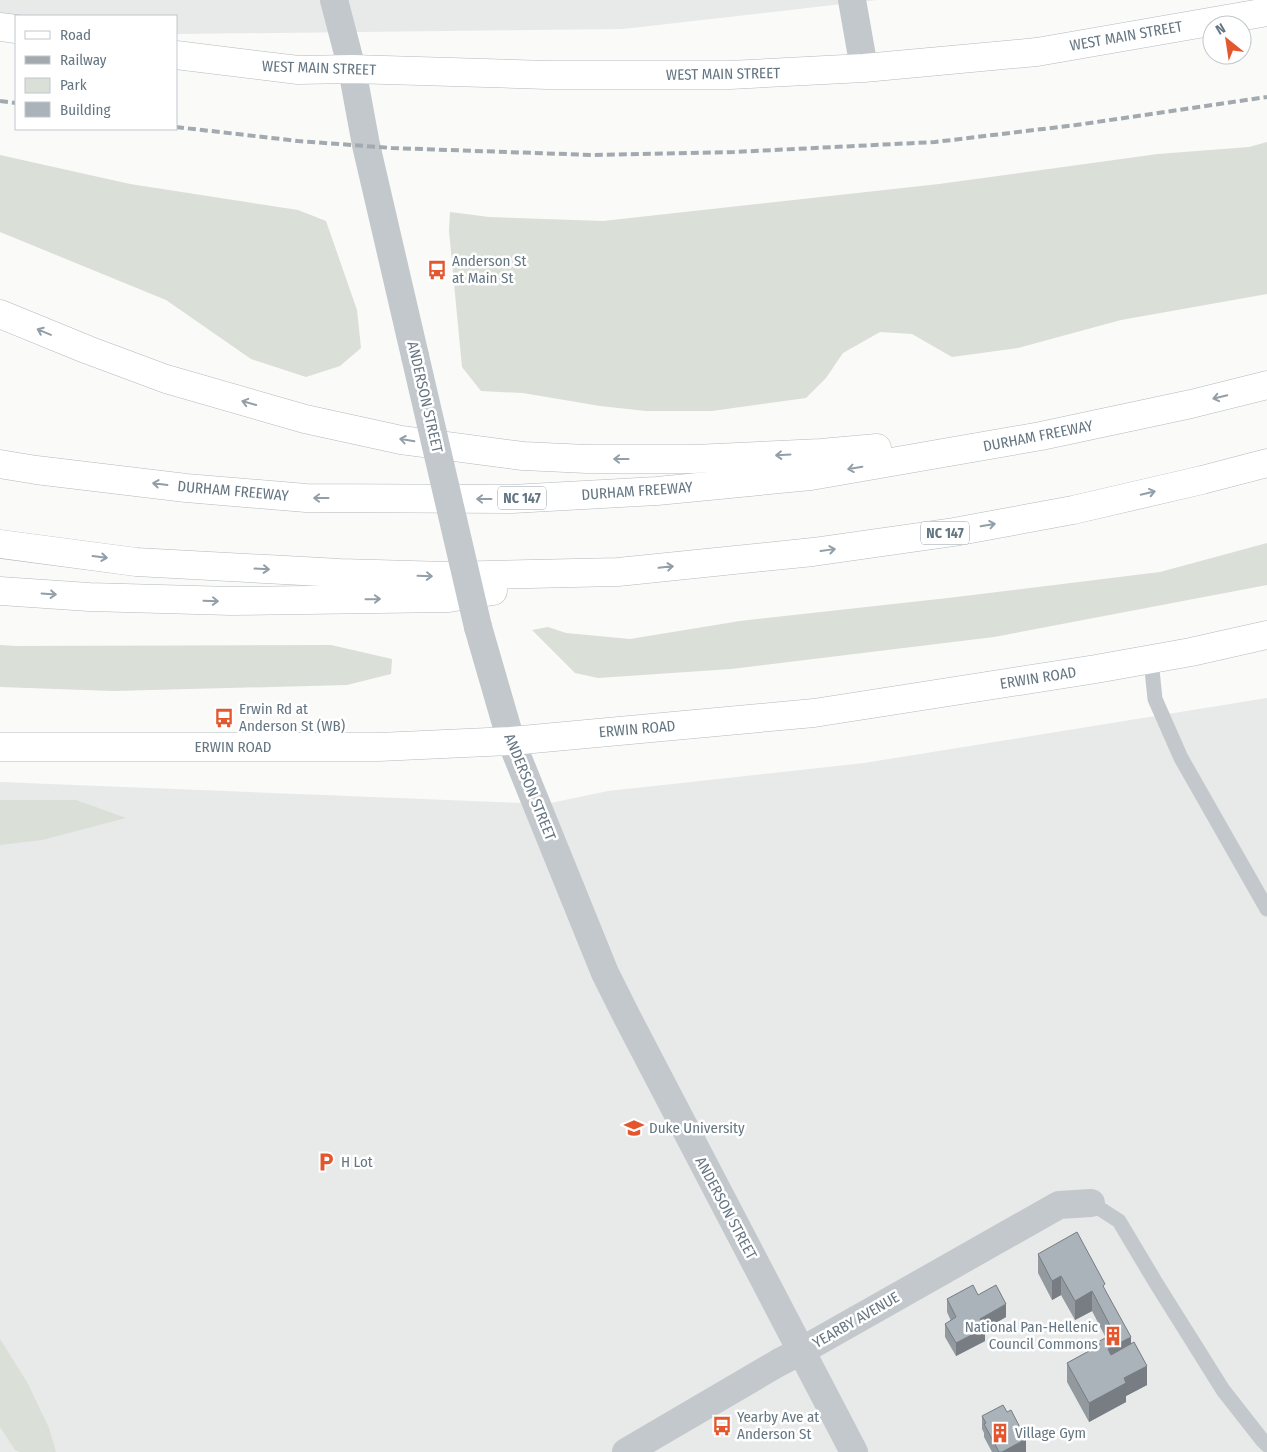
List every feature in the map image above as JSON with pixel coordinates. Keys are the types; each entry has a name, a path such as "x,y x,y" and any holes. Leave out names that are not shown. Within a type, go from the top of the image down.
{"main road":[{"name":"WEST MAIN STREET","path":"178,55 298,70 352,69 547,75 730,75 864,68 1037,52 1267,12"},
{"path":"0,27 15,29"},
{"path":"0,314 166,379 306,419 401,440 514,455 587,459 694,459 821,453 987,437 1041,436"},
{"name":"DURHAM FREEWAY","path":"0,464 186,488 306,498 512,499 657,491 811,476 1041,436 1191,404 1267,385"},
{"name":"NC 147","path":"0,544 136,562 340,573 447,576 618,572 814,552 954,532 1073,510 1267,463"},
{"path":"0,591 89,597 231,601 449,598 618,572"},
{"name":"ERWIN ROAD","path":"0,747 379,747 511,741 814,713 1151,660 1267,635"}],"street":[{"name":"ANDERSON STREET","path":"334,0 352,69 366,145 478,627 511,741 605,973 854,1452"},
{"path":"852,0 864,68"},
{"name":"YEARBY AVENUE","path":"626,1452 778,1363 1059,1205 1091,1204"}],"lane":[{"path":"1151,660 1155,699 1181,758 1267,909"},
{"path":"1091,1204 1119,1220 1223,1390 1267,1445"}],"shaded area":[{"path":"0,0 877,0 623,29 178,34 178,15 15,15 0,23"},
{"name":"Duke University","path":"1267,698 1267,1452 0,1452 0,782 546,804 608,791 864,763"}],"green space":[{"path":"1267,142 1267,294 1121,320 1018,348 952,357 912,334 880,332 843,353 826,378 806,398 712,411 646,411 600,406 523,393 481,391 462,367 449,231 450,212 489,217 603,221 939,184 1158,154 1249,147"},
{"path":"0,155 130,184 298,210 326,221 357,310 361,348 340,366 306,377 251,359 166,300 0,232"},
{"path":"1267,543 1267,585 994,637 731,669 598,678 575,673 532,630 548,627 566,633 630,639 740,621 1160,572"},
{"path":"0,645 331,645 392,659 391,674 347,685 113,691 0,687"},
{"path":"0,800 76,800 126,818 42,840 0,845"},
{"path":"0,1339 27,1382 49,1428 56,1452 20,1452 15,1450 0,1427"}],"building":[{"path":"1077,1232 1105,1284 1103,1286 1131,1337 1108,1349 1111,1355 1134,1342 1147,1366 1124,1378 1126,1383 1089,1403 1067,1363 1100,1345 1098,1342 1114,1333 1092,1291 1075,1301 1061,1276 1052,1281 1038,1254"},
{"path":"973,1285 978,1295 996,1285 1006,1304 980,1319 985,1328 956,1343 945,1324 956,1317 947,1299"},
{"path":"1003,1405 1007,1412 1011,1410 1026,1439 999,1452 984,1424 986,1423 982,1416"}],"railway":[{"path":"178,127 298,141 392,148 593,155 734,152 935,142 1076,125 1267,97"},
{"path":"0,101 15,103"}],"place":[{"name":"Anderson St at Main St","path":"437,270"},
{"name":"Erwin Rd at Anderson St (WB)","path":"224,718"},
{"name":"Duke University","path":"634,1128"},
{"name":"H Lot","path":"326,1162"},
{"name":"National Pan-Hellenic Council Commons","path":"1113,1336"},
{"name":"Yearby Ave at Anderson St","path":"722,1426"},
{"name":"Village Gym","path":"1000,1433"}]}
